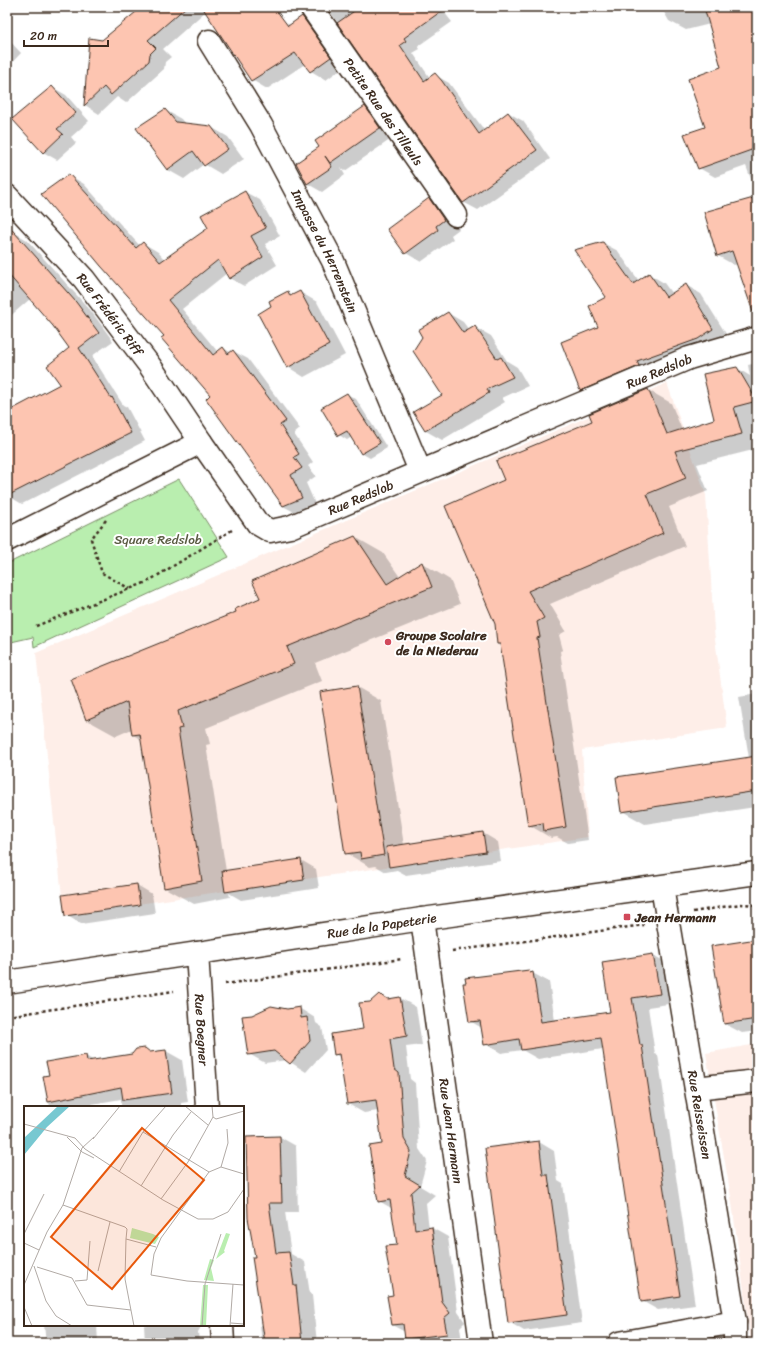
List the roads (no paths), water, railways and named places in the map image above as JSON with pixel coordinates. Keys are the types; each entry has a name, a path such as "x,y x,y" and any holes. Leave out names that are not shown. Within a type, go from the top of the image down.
{"street":[{"name":"Petite Rue des Tilleuls","path":"311,7 456,215"},
{"name":"Impasse du Herrenstein","path":"209,41 261,125 333,261 420,471"},
{"name":"Rue Frédéric Riff","path":"7,196 84,278 150,366 202,442"},
{"name":"Rue Redslob","path":"202,442 258,524 270,531 290,527 689,358 757,338"},
{"path":"7,540 202,442"},
{"name":"Rue de la Papeterie","path":"7,982 422,920 757,873"},
{"name":"Rue Reisseissen","path":"662,887 735,1333"},
{"name":"Rue Jean Hermann","path":"422,920 481,1343"},
{"name":"Rue Boegner","path":"197,953 208,1106"},
{"path":"696,1088 757,1080"},
{"path":"222,1326 223,1343"},
{"path":"619,1343 735,1333"}],"place":[{"name":"Groupe Scolaire de la Niederau","path":"388,642"},
{"name":"Jean Hermann","path":"627,917"}],"park label":[{"name":"Square Redslob","path":"158,539"}]}
